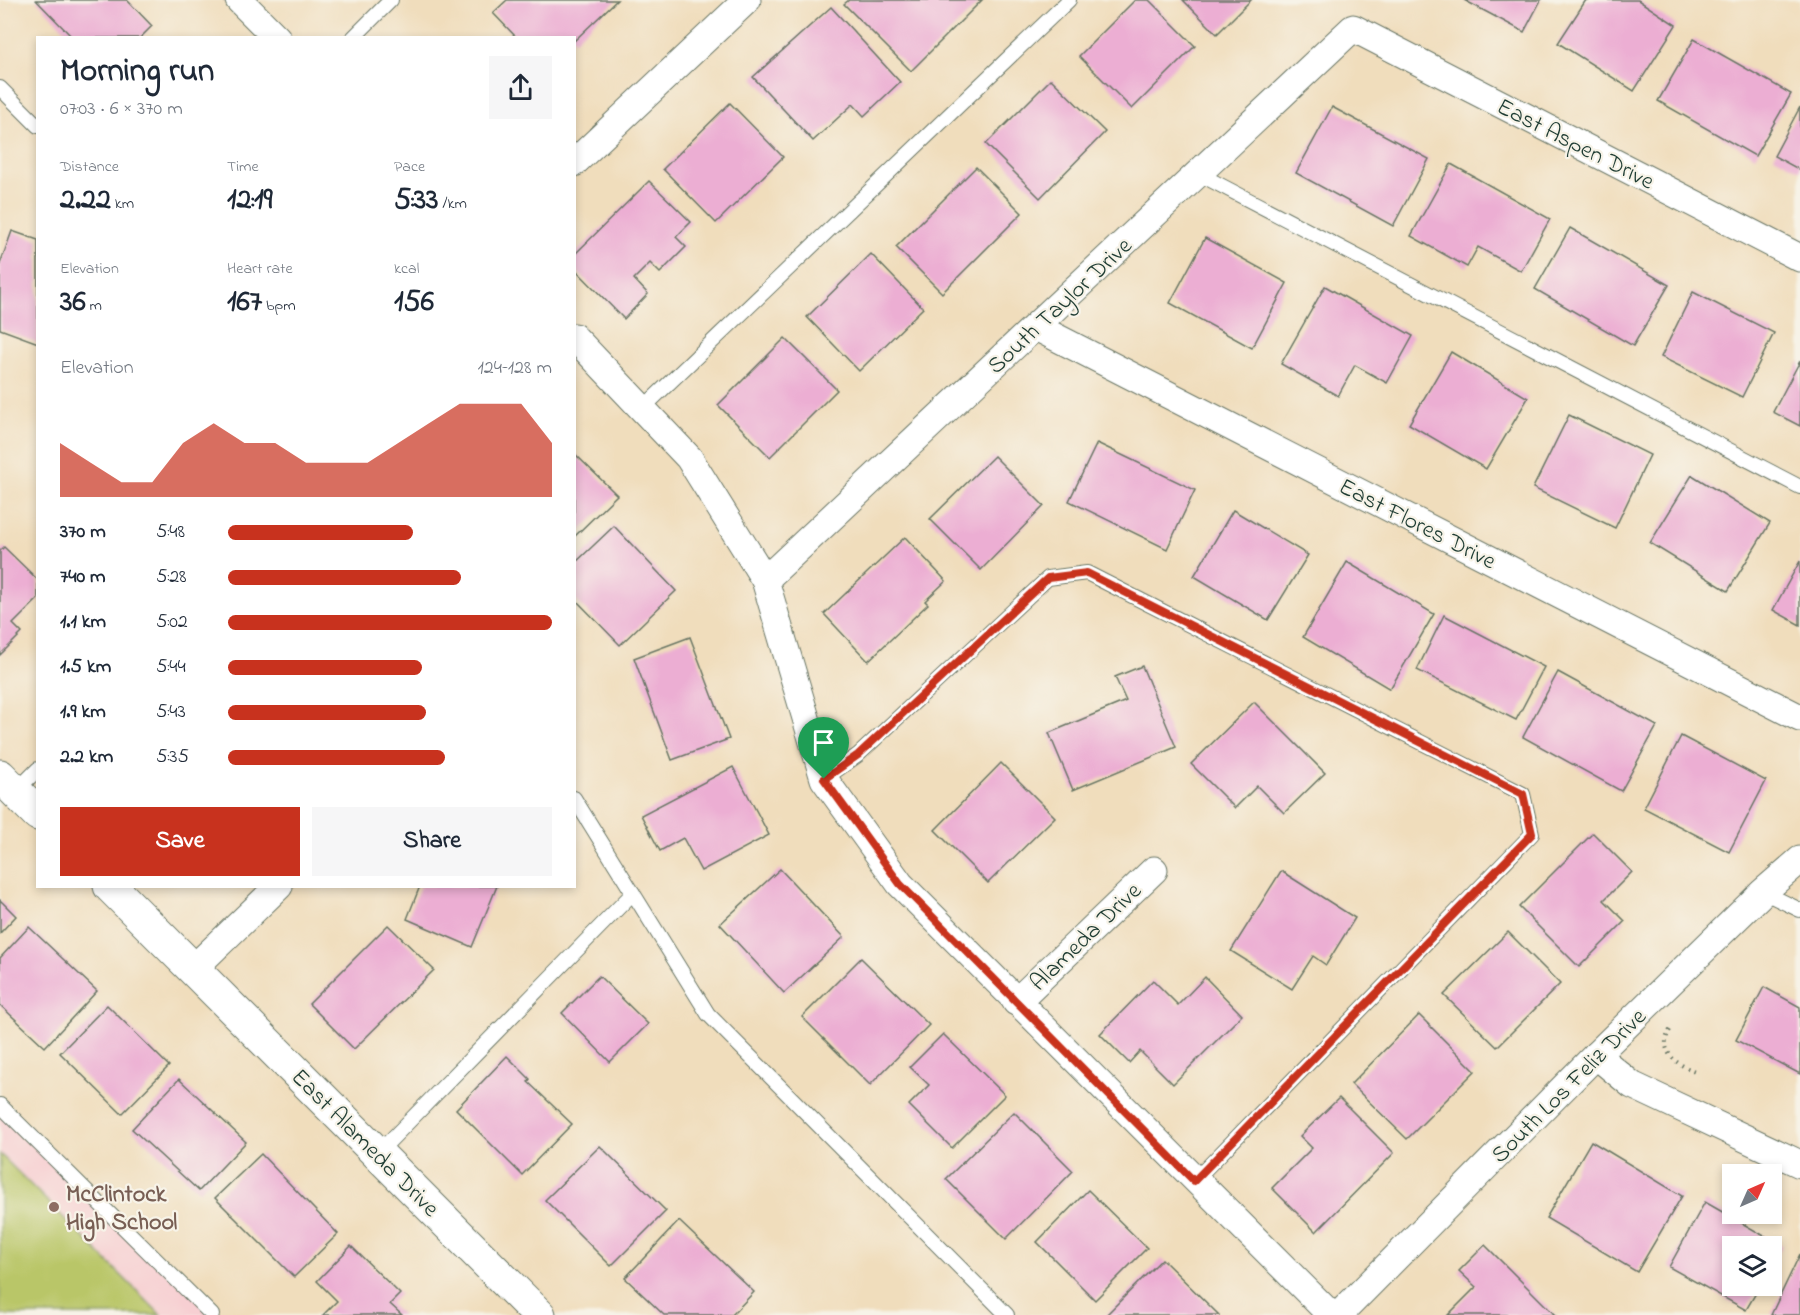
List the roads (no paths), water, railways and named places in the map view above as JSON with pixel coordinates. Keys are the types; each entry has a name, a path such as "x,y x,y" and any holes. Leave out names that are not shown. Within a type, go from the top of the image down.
{"street":[{"path":"239,0 275,36"},
{"path":"576,161 747,0"},
{"name":"South Taylor Drive","path":"765,580 1353,28"},
{"name":"East Aspen Drive","path":"1353,28 1800,258"},
{"name":"East Flores Drive","path":"1036,327 1800,718"},
{"path":"576,339 689,458 765,580 824,779 900,884 1194,1181 1331,1315"},
{"name":"South Los Feliz Drive","path":"1339,1315 1596,1055 1763,892 1800,860"},
{"name":"Alameda Drive","path":"1016,1002 1154,870"},
{"name":"East Alameda Drive","path":"112,888 539,1315"},
{"path":"193,969 277,888"},
{"path":"1596,1055 1632,1085 1800,1164"}],"lane":[{"path":"355,36 391,0"},
{"path":"642,409 1069,0"},
{"path":"0,88 36,124"},
{"path":"1199,174 1800,487"},
{"path":"824,779 858,755 1048,578 1087,573 1523,794 1532,834 1194,1181"},
{"path":"576,801 708,1014 1007,1315"},
{"path":"1763,892 1800,910"},
{"path":"377,1154 633,893"},
{"path":"0,1105 212,1315"}],"place":[{"name":"McClintock High School","path":"54,1207"}]}
